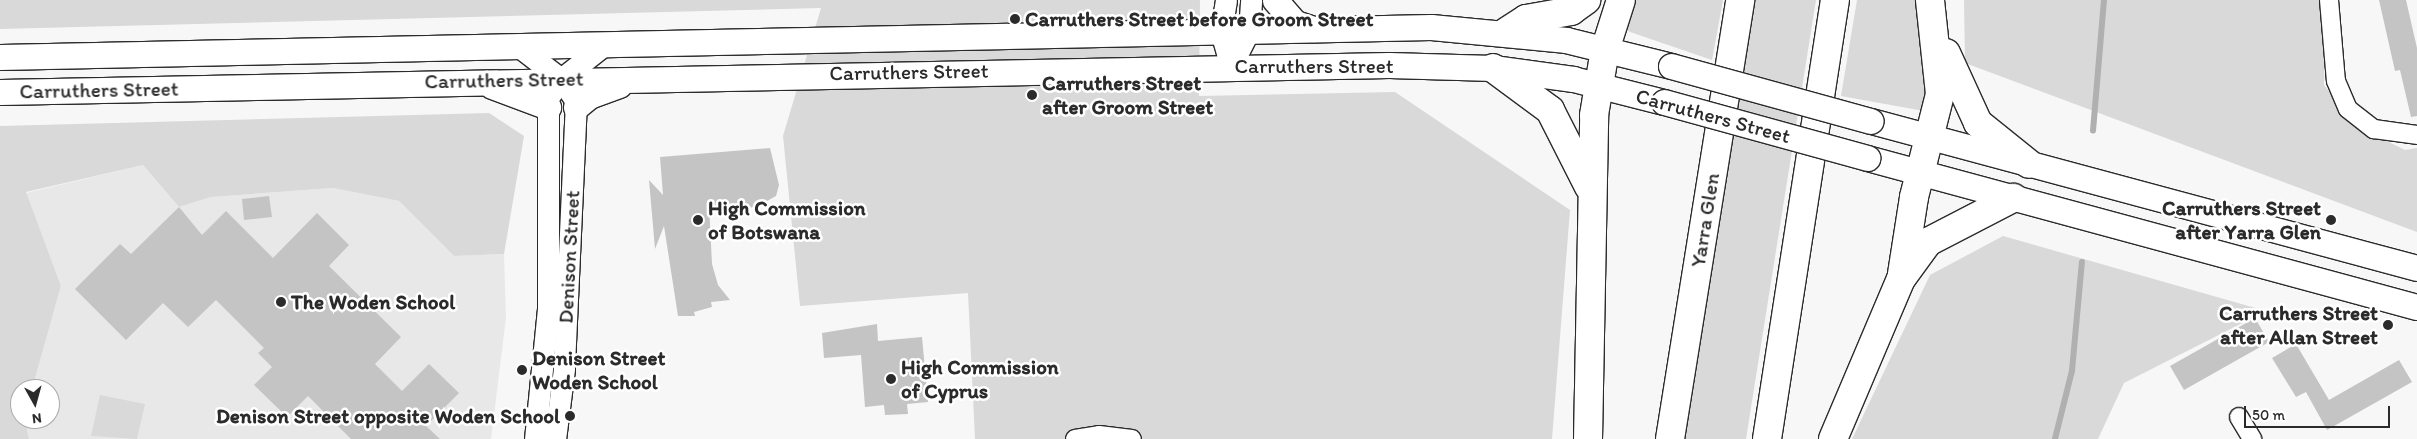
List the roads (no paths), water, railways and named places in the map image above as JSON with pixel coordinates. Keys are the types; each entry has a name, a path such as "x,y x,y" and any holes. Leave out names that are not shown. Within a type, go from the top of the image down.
{"highway":[{"path":"1506,32 1526,19 1572,11 1586,0"},
{"path":"1588,439 1590,189 1599,86 1605,50 1621,0"},
{"name":"Yarra Glen","path":"1670,439 1740,0"},
{"path":"1767,439 1835,0"},
{"path":"1833,439 1901,279 1940,94 1931,6"},
{"path":"1931,6 1959,90 1978,123 2029,164"},
{"path":"1493,68 1550,110 1590,189"},
{"path":"1901,279 1928,242 2013,198"}],"main road":[{"path":"1275,0 1295,23 1315,30"},
{"name":"Carruthers Street","path":"0,58 1431,27 1506,32 1605,50 1671,66 1930,140 2029,164 2417,268"},
{"name":"Carruthers Street","path":"0,92 1231,66 1493,68 1599,86 1664,102 2417,307"},
{"path":"576,107 589,96 640,77"},
{"path":"481,81 548,107"}],"street":[{"path":"1226,0 1221,32 1231,66"},
{"path":"1231,66 1249,31 1251,0"},
{"path":"2329,0 2336,81 2348,109 2374,129 2417,135"},
{"name":"Denison Street","path":"535,439 548,308 548,98 561,79 604,45"},
{"path":"518,46 561,79 576,107"},
{"name":"Denison Street","path":"555,439 564,369 576,107"},
{"path":"2239,417 2252,439"},
{"path":"1075,439 1099,435 1132,439"}],"waterway":[{"path":"2093,131 2104,0"},
{"path":"2055,439 2072,371 2082,262"}],"place":[{"name":"Carruthers Street before Groom Street","path":"1015,19"},
{"name":"Carruthers Street after Groom Street","path":"1032,95"},
{"name":"High Commission of Botswana","path":"698,220"},
{"name":"Carruthers Street after Yarra Glen","path":"2331,220"},
{"name":"The Woden School","path":"281,302"},
{"name":"Carruthers Street after Allan Street","path":"2388,325"},
{"name":"Denison Street Woden School","path":"522,370"},
{"name":"High Commission of Cyprus","path":"891,379"},
{"name":"Denison Street opposite Woden School","path":"570,416"}]}
